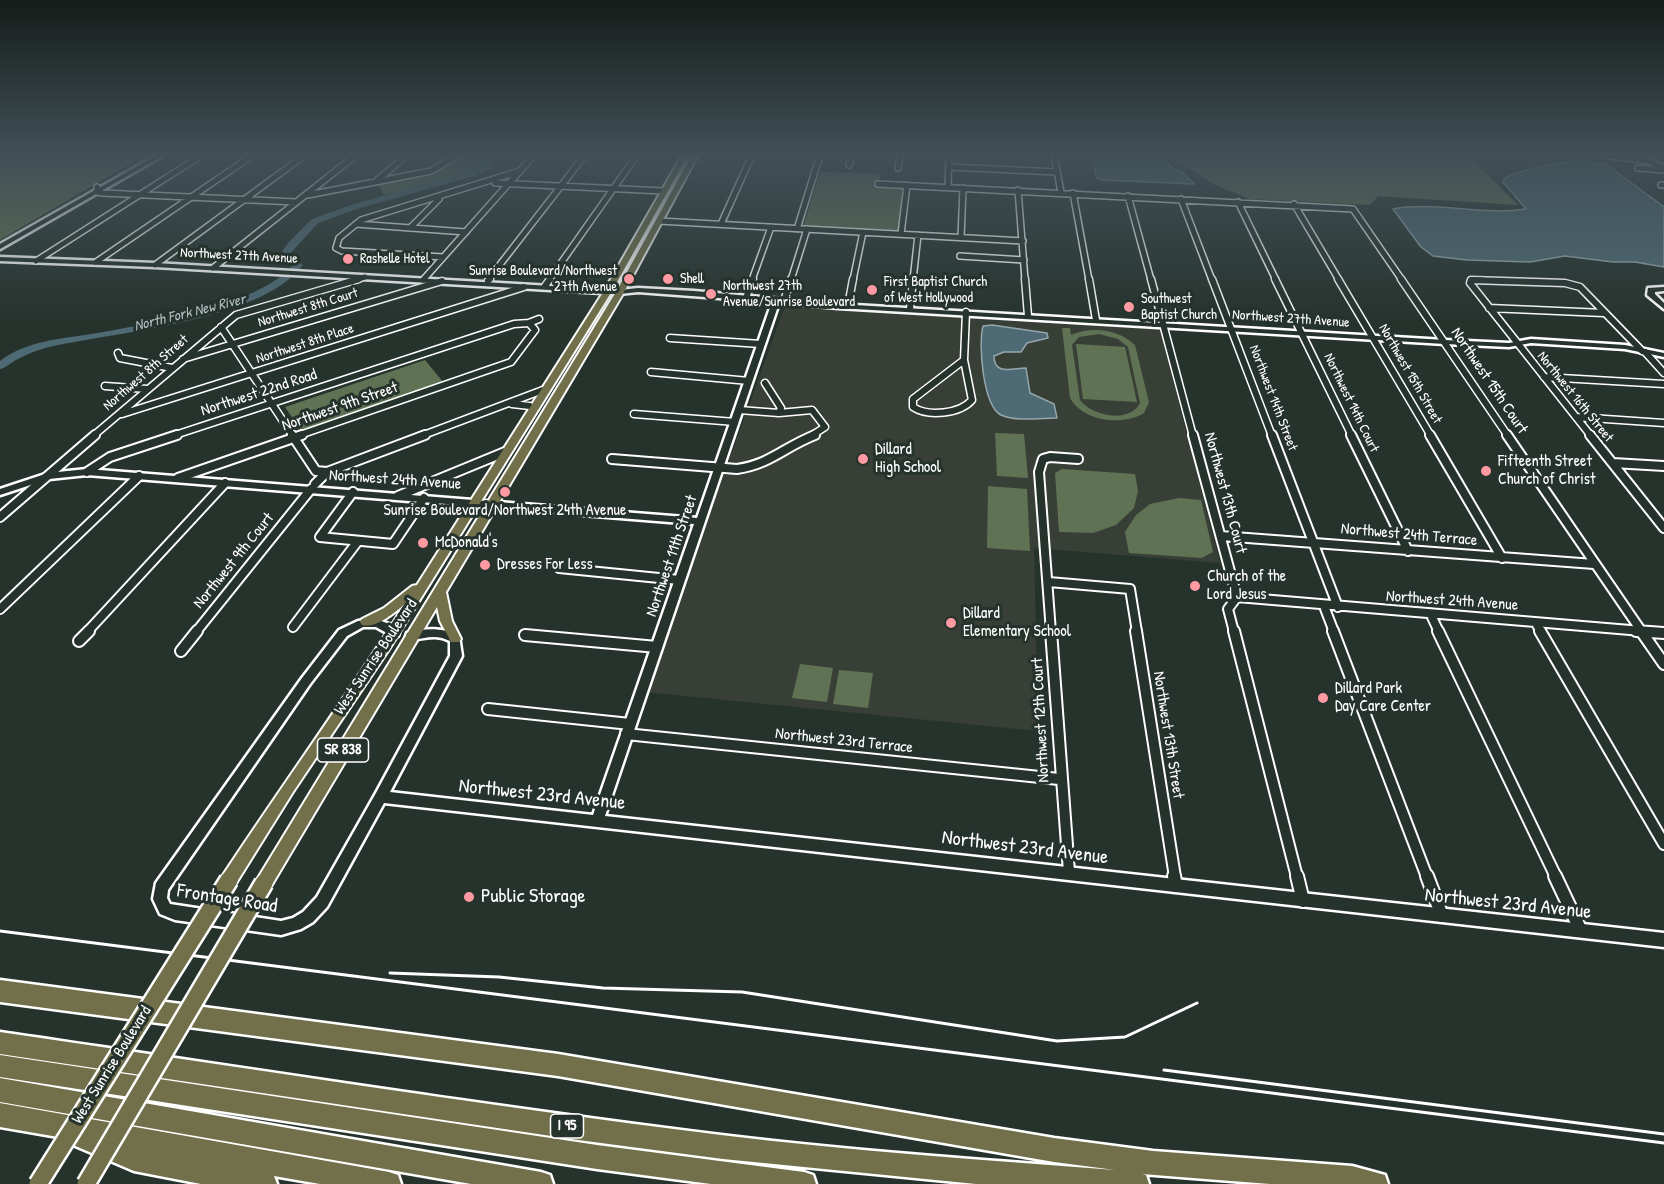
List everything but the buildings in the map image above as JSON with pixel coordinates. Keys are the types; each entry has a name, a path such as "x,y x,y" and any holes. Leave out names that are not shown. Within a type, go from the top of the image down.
{"highway":[{"path":"0,991 558,1065 1054,1150 1153,1163 1352,1178 1376,1184"},
{"name":"I 95","path":"0,1042 578,1128 723,1147 943,1170 1137,1184"},
{"path":"0,1066 597,1157 804,1184"},
{"path":"0,1090 541,1184"},
{"path":"0,1115 389,1184"},
{"path":"47,1123 134,1159 265,1184"}],"main road":[{"name":"West Sunrise Boulevard","path":"38,1184 146,1009 288,788 394,633 543,390 608,291 654,210"},
{"path":"658,210 655,216 659,221"},
{"name":"West Sunrise Boulevard","path":"86,1184 411,636 620,292 665,210"},
{"path":"366,622 398,604 426,581"},
{"path":"439,590 446,621 455,639"}],"street":[{"path":"0,247 62,210"},
{"path":"36,261 116,210"},
{"path":"96,262 172,210"},
{"path":"155,265 230,210"},
{"path":"213,268 286,210"},
{"path":"395,210 361,220 339,238 336,248 342,251 443,257"},
{"path":"410,228 428,210"},
{"path":"423,280 485,210"},
{"path":"488,281 543,210"},
{"path":"545,286 598,210"},
{"path":"721,224 727,210"},
{"path":"797,229 803,210"},
{"path":"901,234 904,210"},
{"path":"961,237 962,210"},
{"path":"1020,210 1028,316"},
{"path":"1076,210 1096,320"},
{"name":"Northwest 13th Court","path":"1132,210 1237,597 1228,609 1303,901"},
{"name":"Northwest 14th Street","path":"1185,210 1338,607"},
{"name":"Northwest 14th Court","path":"1242,210 1408,551"},
{"name":"Northwest 15th Street","path":"1298,210 1502,558"},
{"name":"Northwest 15th Court","path":"1353,210 1664,664"},
{"path":"659,221 1023,241"},
{"path":"356,224 466,232"},
{"path":"746,298 771,227"},
{"name":"Northwest 11th Street","path":"597,821 760,344 807,229"},
{"path":"848,306 863,232"},
{"path":"910,309 918,235"},
{"path":"960,256 1024,260"},
{"name":"Northwest 27th Avenue","path":"0,259 366,276 502,286 545,286 642,296 751,302 777,301"},
{"name":"Northwest 8th Street","path":"0,517 147,388 236,315 366,276"},
{"name":"Northwest 16th Street","path":"1604,313 1580,287 1573,284 1471,280 1470,283 1664,528"},
{"name":"Northwest 8th Court","path":"180,360 442,281"},
{"name":"Northwest 27th Avenue","path":"476,283 488,281 527,283 527,286"},
{"path":"499,295 504,290 502,286"},
{"name":"Northwest 8th Place","path":"118,415 527,286"},
{"path":"1664,289 1651,290 1651,295 1664,307"},
{"name":"Northwest 27th Avenue","path":"620,292 638,290 848,306 1445,342 1509,345 1531,341 1625,347 1664,355"},
{"path":"1489,308 1604,313 1664,373"},
{"path":"964,360 913,399 913,407 918,411 930,413 968,405 972,400 964,360 966,312"},
{"name":"Northwest 22nd Road","path":"0,492 48,476 87,472 110,457 514,324 529,323 538,319"},
{"name":"Northwest 9th Street","path":"178,478 507,366 535,330 529,323"},
{"path":"221,327 295,439 321,472 543,390"},
{"path":"670,338 760,344"},
{"path":"118,353 120,358 172,368"},
{"path":"651,372 749,381"},
{"path":"1544,377 1664,384"},
{"path":"765,383 779,402 781,408 779,413"},
{"path":"105,386 147,388"},
{"path":"508,404 530,406 532,409"},
{"path":"612,459 737,469 764,463 777,457 794,443 817,434 825,427 813,410 779,413 739,410"},
{"path":"634,414 735,422"},
{"path":"1576,417 1664,423"},
{"path":"398,496 506,452"},
{"name":"Northwest 12th Court","path":"1069,872 1059,779 1049,582 1040,465 1043,459 1050,457 1078,459"},
{"path":"1613,463 1664,466"},
{"name":"Northwest 24th Avenue","path":"87,472 225,483 313,487 700,521"},
{"name":"Northwest 9th Court","path":"181,651 313,487 321,472"},
{"path":"0,609 139,476"},
{"path":"79,641 225,483"},
{"path":"354,492 320,537 393,544 424,498"},
{"path":"1653,515 1664,515"},
{"name":"Northwest 24th Terrace","path":"1221,536 1594,564"},
{"path":"293,627 358,541"},
{"path":"559,568 680,580"},
{"name":"Northwest 13th Street","path":"1049,582 1130,589 1176,886"},
{"name":"Northwest 24th Avenue","path":"1237,597 1664,633"},
{"path":"1324,606 1443,916"},
{"path":"1431,615 1581,931"},
{"path":"366,622 382,624 394,633"},
{"name":"Frontage Road","path":"366,622 343,633 231,786 161,888 160,899 165,909 175,913 281,928 296,924 308,917 322,902 454,662 457,648 455,639"},
{"path":"1536,623 1664,844"},
{"path":"411,636 435,632 455,639"},
{"path":"525,635 657,647"},
{"name":"Northwest 23rd Terrace","path":"488,709 628,729 1059,779"},
{"name":"Northwest 23rd Avenue","path":"381,797 1664,940"}],"shaded area":[{"path":"785,306 1159,327 1220,563 1034,548 1038,731 645,692"}],"green space":[{"path":"0,210 51,210 0,240"},
{"path":"808,210 901,210 898,231 803,227"},
{"path":"1062,328 1070,328 1071,335 1096,330 1113,332 1135,345 1149,402 1144,413 1125,420 1094,417 1076,406 1070,398","holes":["1099,334 1118,339 1128,347 1140,403 1128,414 1101,414 1080,400 1072,345 1079,337"]},
{"path":"1076,344 1125,347 1137,402 1083,399"},
{"path":"425,360 443,382 302,432 285,407"},
{"path":"995,433 1024,434 1028,478 997,476"},
{"path":"1062,469 1135,474 1138,491 1134,508 1116,525 1093,533 1059,532 1055,473"},
{"path":"988,486 1027,489 1030,551 987,548"},
{"path":"1179,498 1201,500 1213,552 1202,558 1129,553 1125,532 1136,515 1150,504"},
{"path":"800,664 833,668 827,702 792,698"},
{"path":"839,670 873,673 868,708 833,704"}],"water":[{"path":"1394,210 1664,210 1664,267 1565,256 1530,262 1467,260 1433,256 1421,247"},
{"path":"992,325 1047,333 1048,338 1027,343 1021,352 1004,352 994,356 997,366 1001,369 1026,368 1030,393 1054,404 1057,418 1007,417 995,409 986,388 981,346 983,326"}],"waterway":[{"name":"North Fork New River","path":"0,366 11,358 36,347 178,319 210,311 267,290 287,278 298,265 284,256 291,245 315,221 345,210"}],"railway":[{"path":"0,931 1664,1143"},
{"path":"390,973 499,977 603,988 742,992 1057,1041 1125,1037 1197,1003"},
{"path":"1164,1070 1664,1134"}],"place":[{"name":"Rashelle Hotel","path":"348,259"},
{"name":"Sunrise Boulevard/Northwest 27th Avenue","path":"629,279"},
{"name":"Shell","path":"668,279"},
{"name":"First Baptist Church of West Hollywood","path":"872,290"},
{"name":"Northwest 27th Avenue/Sunrise Boulevard","path":"711,294"},
{"name":"Southwest Baptist Church","path":"1129,307"},
{"name":"Dillard High School","path":"863,459"},
{"name":"Fifteenth Street Church of Christ","path":"1486,471"},
{"name":"Sunrise Boulevard/Northwest 24th Avenue","path":"505,492"},
{"name":"McDonald's","path":"423,543"},
{"name":"Dresses For Less","path":"485,565"},
{"name":"Church of the Lord Jesus","path":"1195,586"},
{"name":"Dillard Elementary School","path":"951,623"},
{"name":"Dillard Park Day Care Center","path":"1323,698"},
{"name":"Public Storage","path":"469,897"}]}
